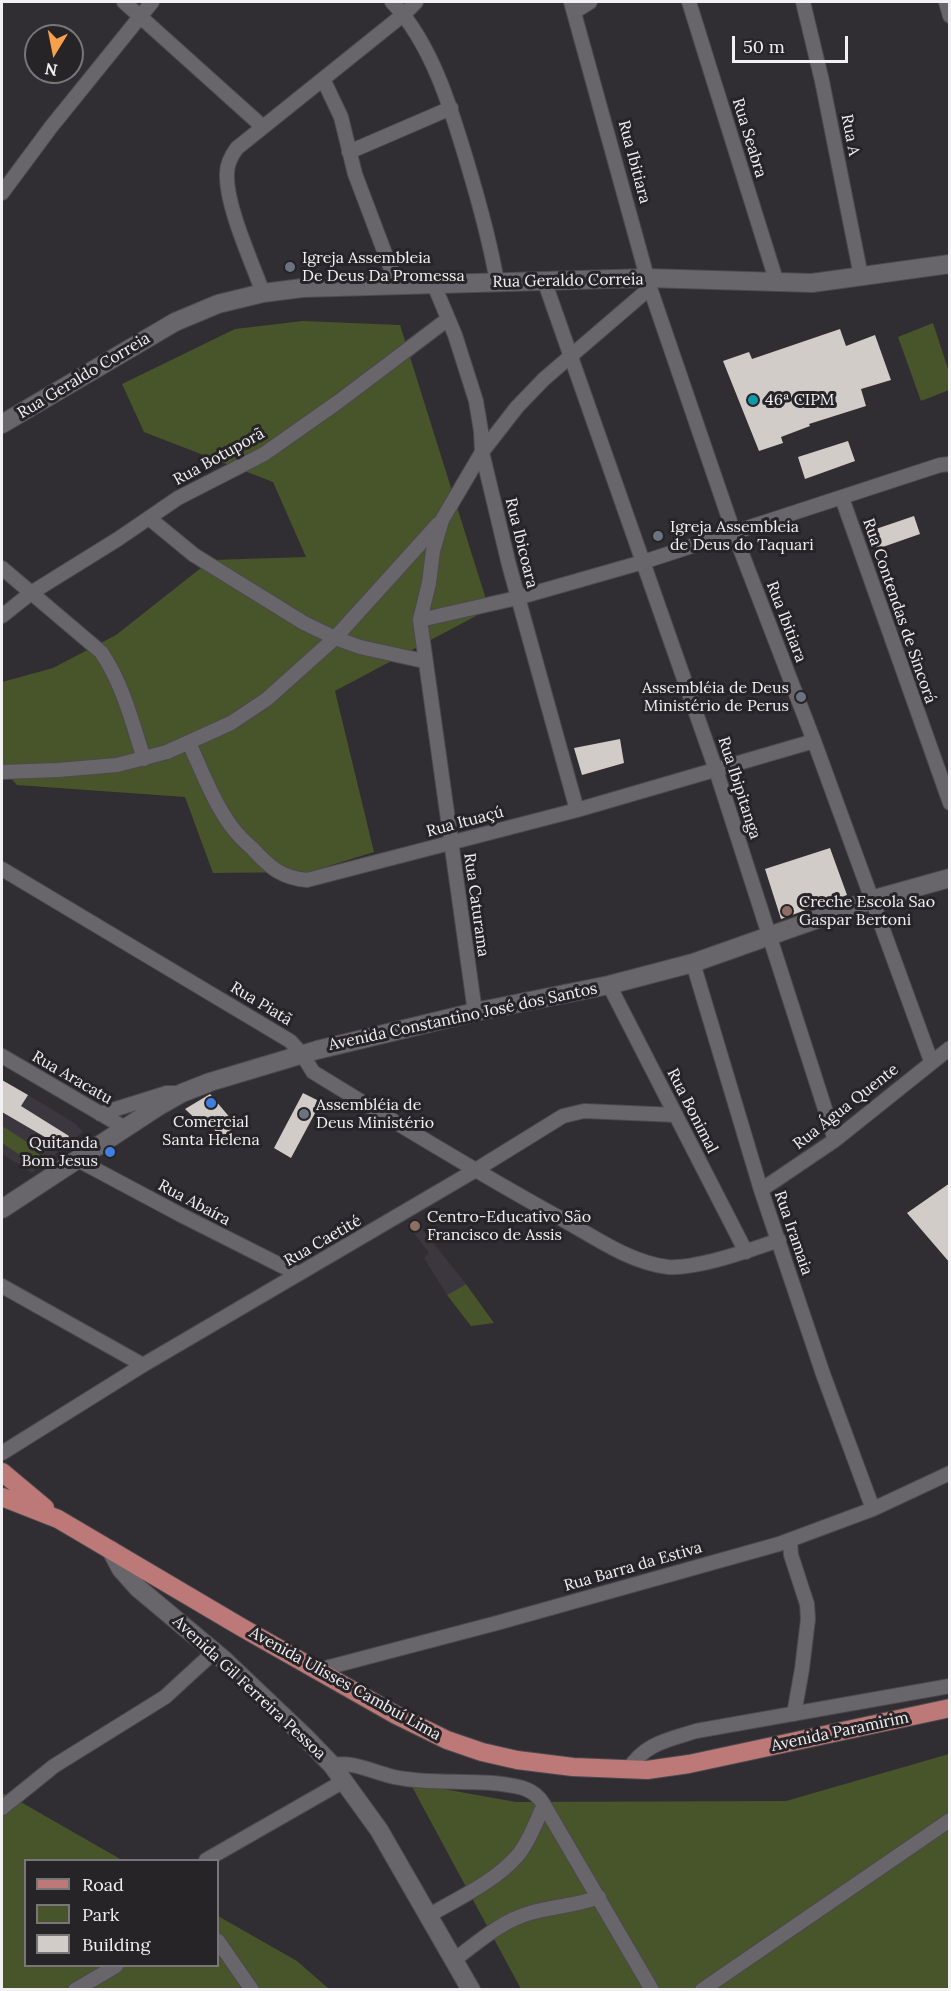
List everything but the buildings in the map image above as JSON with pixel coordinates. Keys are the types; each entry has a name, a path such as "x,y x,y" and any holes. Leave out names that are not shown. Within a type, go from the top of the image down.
{"main road":[{"name":"Avenida Ulisses Cambuí Lima","path":"2,1472 58,1519"},
{"name":"Avenida Ulisses Cambuí Lima","path":"2,1497 58,1519 241,1627 396,1715 447,1740 482,1752 517,1760 573,1767 628,1770 689,1764 730,1755"},
{"name":"Avenida Paramirim","path":"730,1755 950,1708"}],"street":[{"path":"124,2 263,127"},
{"path":"2,193 51,127 152,2"},
{"path":"392,2 414,29 451,108 484,217 497,282"},
{"path":"263,293 233,211 226,176 230,159 237,148 416,2"},
{"path":"573,7 590,2"},
{"name":"Rua Seabra","path":"690,2 777,283"},
{"name":"Rua A","path":"803,2 822,81 861,276"},
{"path":"946,2 950,16"},
{"name":"Rua Ibitiara","path":"573,7 649,283 734,533 814,741 931,1061"},
{"path":"323,79 341,117 349,152 367,208 397,285"},
{"path":"349,152 451,108"},
{"name":"Rua Geraldo Correia","path":"2,424 175,322 218,304 263,293 302,288 544,280 649,283 812,283 950,264"},
{"name":"Rua Ibipitanga","path":"544,280 716,770 835,1140"},
{"path":"2,772 117,765 144,759 189,743 231,723 267,699 335,638 442,520 482,452 517,407 649,283"},
{"name":"Rua Ibicoara","path":"434,285 467,369 476,401 482,452 518,598 577,810"},
{"name":"Rua Botuporã","path":"2,616 31,593 177,498 264,454 338,402 448,319"},
{"path":"420,620 518,598 643,562 945,464"},
{"name":"Rua Contendas de Sincorá","path":"842,498 950,803"},
{"path":"149,518 194,555 304,623 360,647 424,661"},
{"name":"Rua Caturama","path":"442,520 433,550 429,583 420,620 475,1012"},
{"path":"2,568 101,652 120,687 144,759"},
{"name":"Rua Ituaçú","path":"189,743 219,808 232,828 268,865 282,875 294,879 318,878 577,810 814,741"},
{"name":"Rua Piatã","path":"2,869 290,1041 302,1054 313,1072 474,1171 614,1248 651,1263 668,1267 691,1265 779,1240"},
{"name":"Avenida Constantino José dos Santos","path":"2,1209 125,1128 182,1094 210,1082 302,1054 475,1012 609,985 693,963 871,900 950,878"},
{"name":"Rua Iramaia","path":"693,963 761,1190 823,1374 873,1509"},
{"name":"Rua Bonimal","path":"609,985 746,1251"},
{"name":"Rua Água Quente","path":"761,1190 835,1140 950,1048"},
{"name":"Rua Aracatu","path":"2,1056 125,1128"},
{"path":"100,1114 167,1094 182,1094"},
{"name":"Rua Caetité","path":"2,1453 143,1365 474,1171 563,1116 584,1111 676,1114"},
{"name":"Rua Abaíra","path":"76,1159 298,1274"},
{"path":"2,1286 143,1365"},
{"name":"Rua Barra da Estiva","path":"318,1670 497,1623 790,1540 873,1509 950,1473"},
{"path":"790,1540 791,1555 807,1604 808,1619 794,1714"},
{"name":"Avenida Gil Ferreira Pessoa","path":"111,1550 121,1569 138,1588 274,1706 332,1765 379,1830 471,1989"},
{"path":"2,1808 54,1766 165,1697 214,1652"},
{"path":"628,1770 645,1750 661,1742 696,1731 950,1686"},
{"path":"332,1765 345,1762 395,1777 504,1785 531,1791 540,1798 652,1989"},
{"path":"208,1859 344,1781"},
{"path":"428,1916 482,1884 518,1855 532,1832 544,1805"},
{"path":"702,1989 950,1820"},
{"path":"454,1960 498,1927 515,1919 530,1913 586,1902 599,1897"},
{"path":"219,1942 252,1989"},
{"path":"75,1989 113,1967"}],"shaded area":[{"path":"12,1085 76,1124 83,1132 32,1173 2,1154 2,1101"},
{"path":"414,1219 466,1284 447,1295 424,1258 429,1253 407,1224"}],"green space":[{"path":"303,321 400,325 489,609 335,691 374,852 309,872 213,873 185,797 17,785 2,769 2,682 53,668 116,635 211,560 306,557 273,482 144,432 122,384 235,329"},
{"path":"933,323 949,372 949,390 921,401 898,337"},
{"path":"4,1127 42,1152 32,1163 2,1143"},
{"path":"466,1284 494,1323 471,1326 447,1295"},
{"path":"949,1754 949,1989 521,1989 410,1783 516,1802 786,1801"},
{"path":"2,1793 120,1859 24,1859 24,1967 219,1967 219,1917 297,1961 329,1989 2,1989"}],"place":[{"name":"Igreja Assembleia De Deus Da Promessa","path":"290,267"},
{"name":"46ª CIPM","path":"753,400"},
{"name":"Igreja Assembleia de Deus do Taquari","path":"658,536"},
{"name":"Assembléia de Deus Ministério de Perus","path":"801,697"},
{"name":"Creche Escola Sao Gaspar Bertoni","path":"787,911"},
{"name":"Comercial Santa Helena","path":"211,1103"},
{"name":"Assembléia de Deus Ministério","path":"304,1114"},
{"name":"Quitanda Bom Jesus","path":"110,1152"},
{"name":"Centro-Educativo São Francisco de Assis","path":"415,1226"}]}
